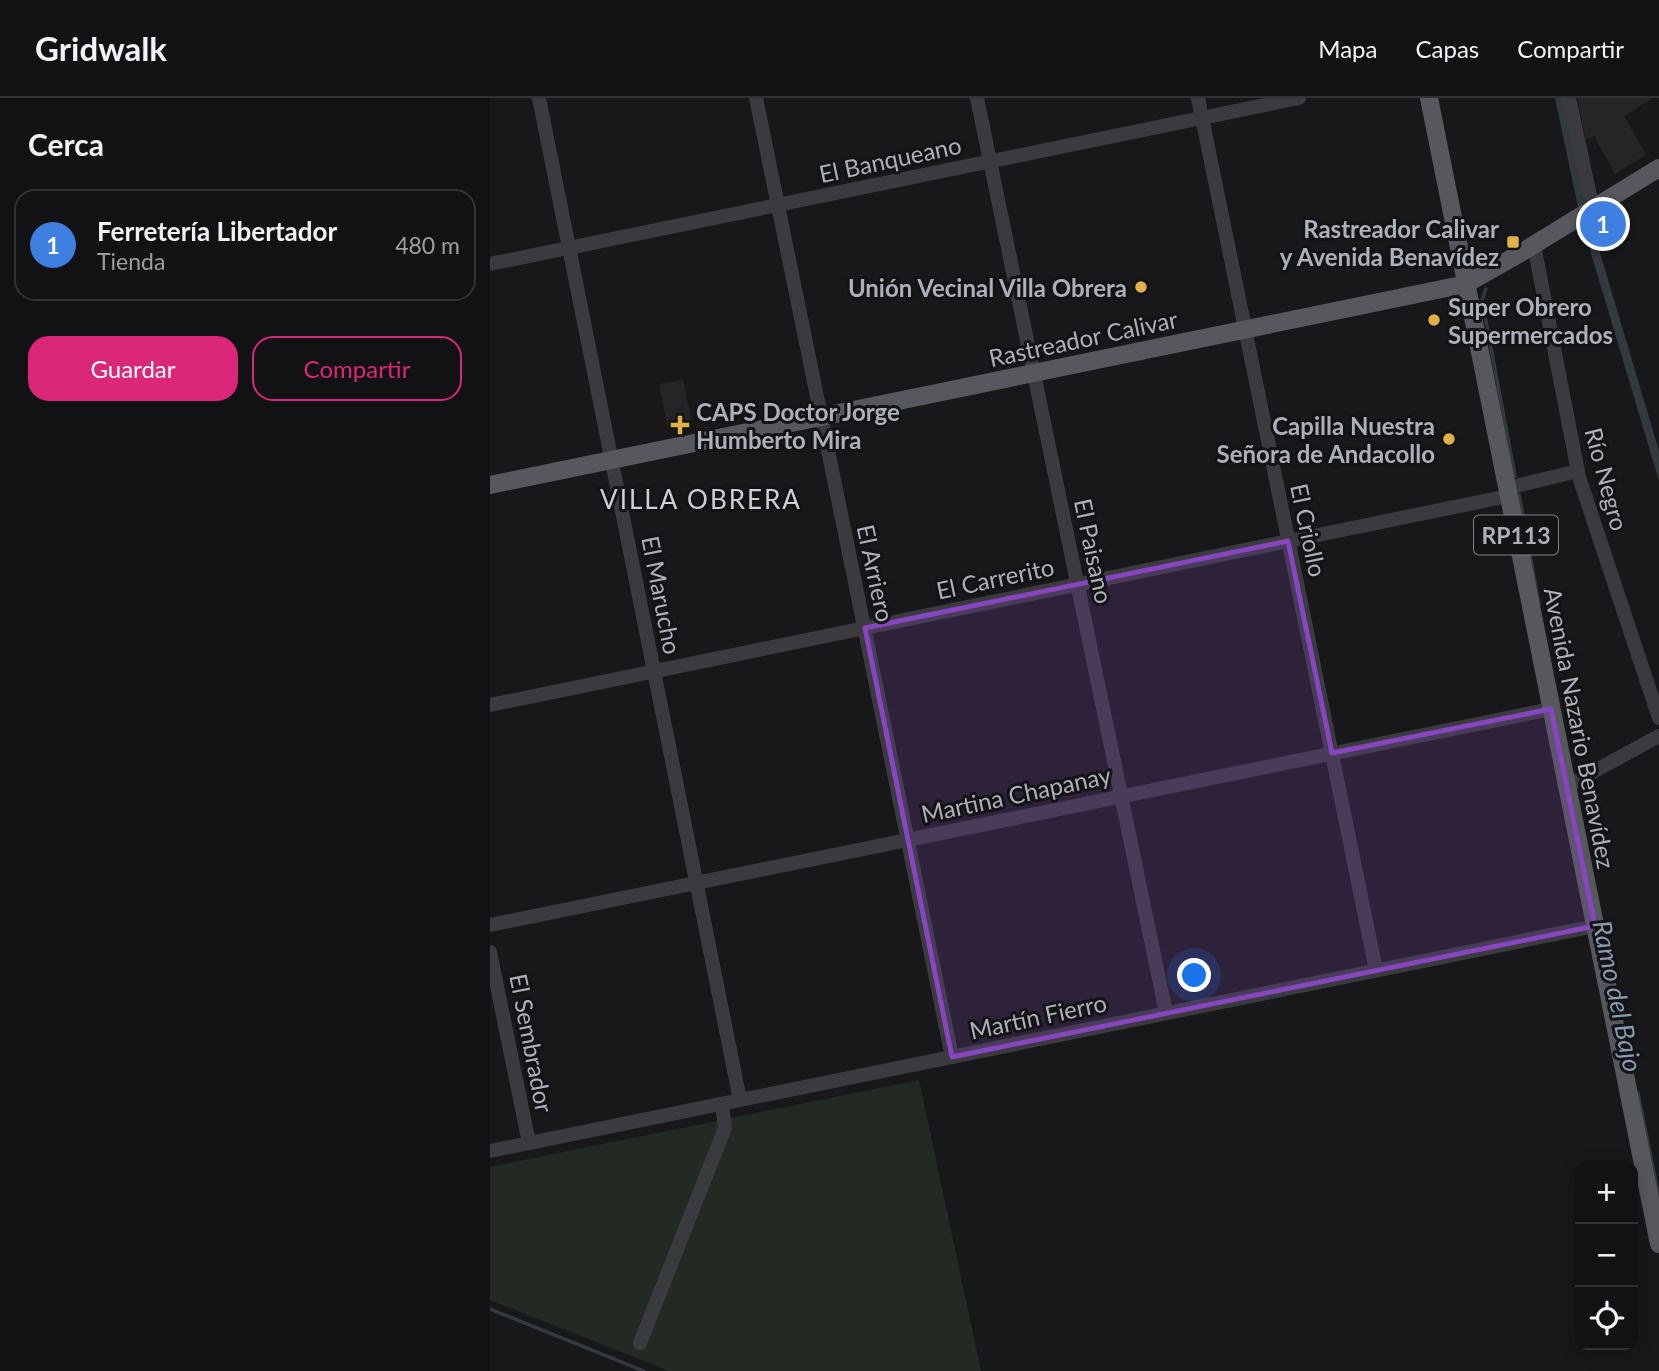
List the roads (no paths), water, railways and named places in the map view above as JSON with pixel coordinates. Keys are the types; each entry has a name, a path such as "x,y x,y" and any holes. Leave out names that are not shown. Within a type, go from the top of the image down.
{"main road":[{"name":"Avenida Nazario Benavídez","path":"1429,98 1659,1244"},
{"name":"Rastreador Calivar","path":"490,485 1466,284 1659,168"}],"street":[{"name":"El Marucho","path":"540,98 740,1100"},
{"name":"El Arriero","path":"756,98 952,1057"},
{"name":"El Paisano","path":"977,98 1166,1013"},
{"name":"El Criollo","path":"1198,98 1376,970"},
{"name":"El Banqueano","path":"490,264 1299,98"},
{"path":"1569,98 1587,213"},
{"name":"Río Negro","path":"1534,245 1578,471 1659,718"},
{"name":"El Carrerito","path":"490,705 1288,541 1507,492 1578,471"},
{"name":"Martina Chapanay","path":"490,925 1551,709"},
{"path":"1567,786 1659,736"},
{"name":"Martín Fierro","path":"490,1151 1595,926"},
{"name":"El Sembrador","path":"490,951 528,1143"},
{"path":"640,1343 725,1128 722,1104"}],"waterway":[{"name":"Ramo del Bajo","path":"1470,257 1470,260 1481,267"},
{"name":"Ramo del Bajo","path":"1486,289 1482,300 1515,476"},
{"name":"Ramo del Bajo","path":"1519,494 1539,604"},
{"name":"Ramo del Bajo","path":"1638,1093 1659,1197"},
{"path":"490,1309 644,1371"}],"place":[{"name":"Ferretería Libertador","path":"1603,224"},
{"name":"Rastreador Calivar y Avenida Benavídez","path":"1513,242"},
{"name":"Unión Vecinal Villa Obrera","path":"1141,287"},
{"name":"Super Obrero Supermercados","path":"1434,320"},
{"name":"CAPS Doctor Jorge Humberto Mira","path":"680,425"},
{"name":"Capilla Nuestra Señora de Andacollo","path":"1449,439"}],"district":[{"name":"VILLA OBRERA","path":"701,499"}]}
